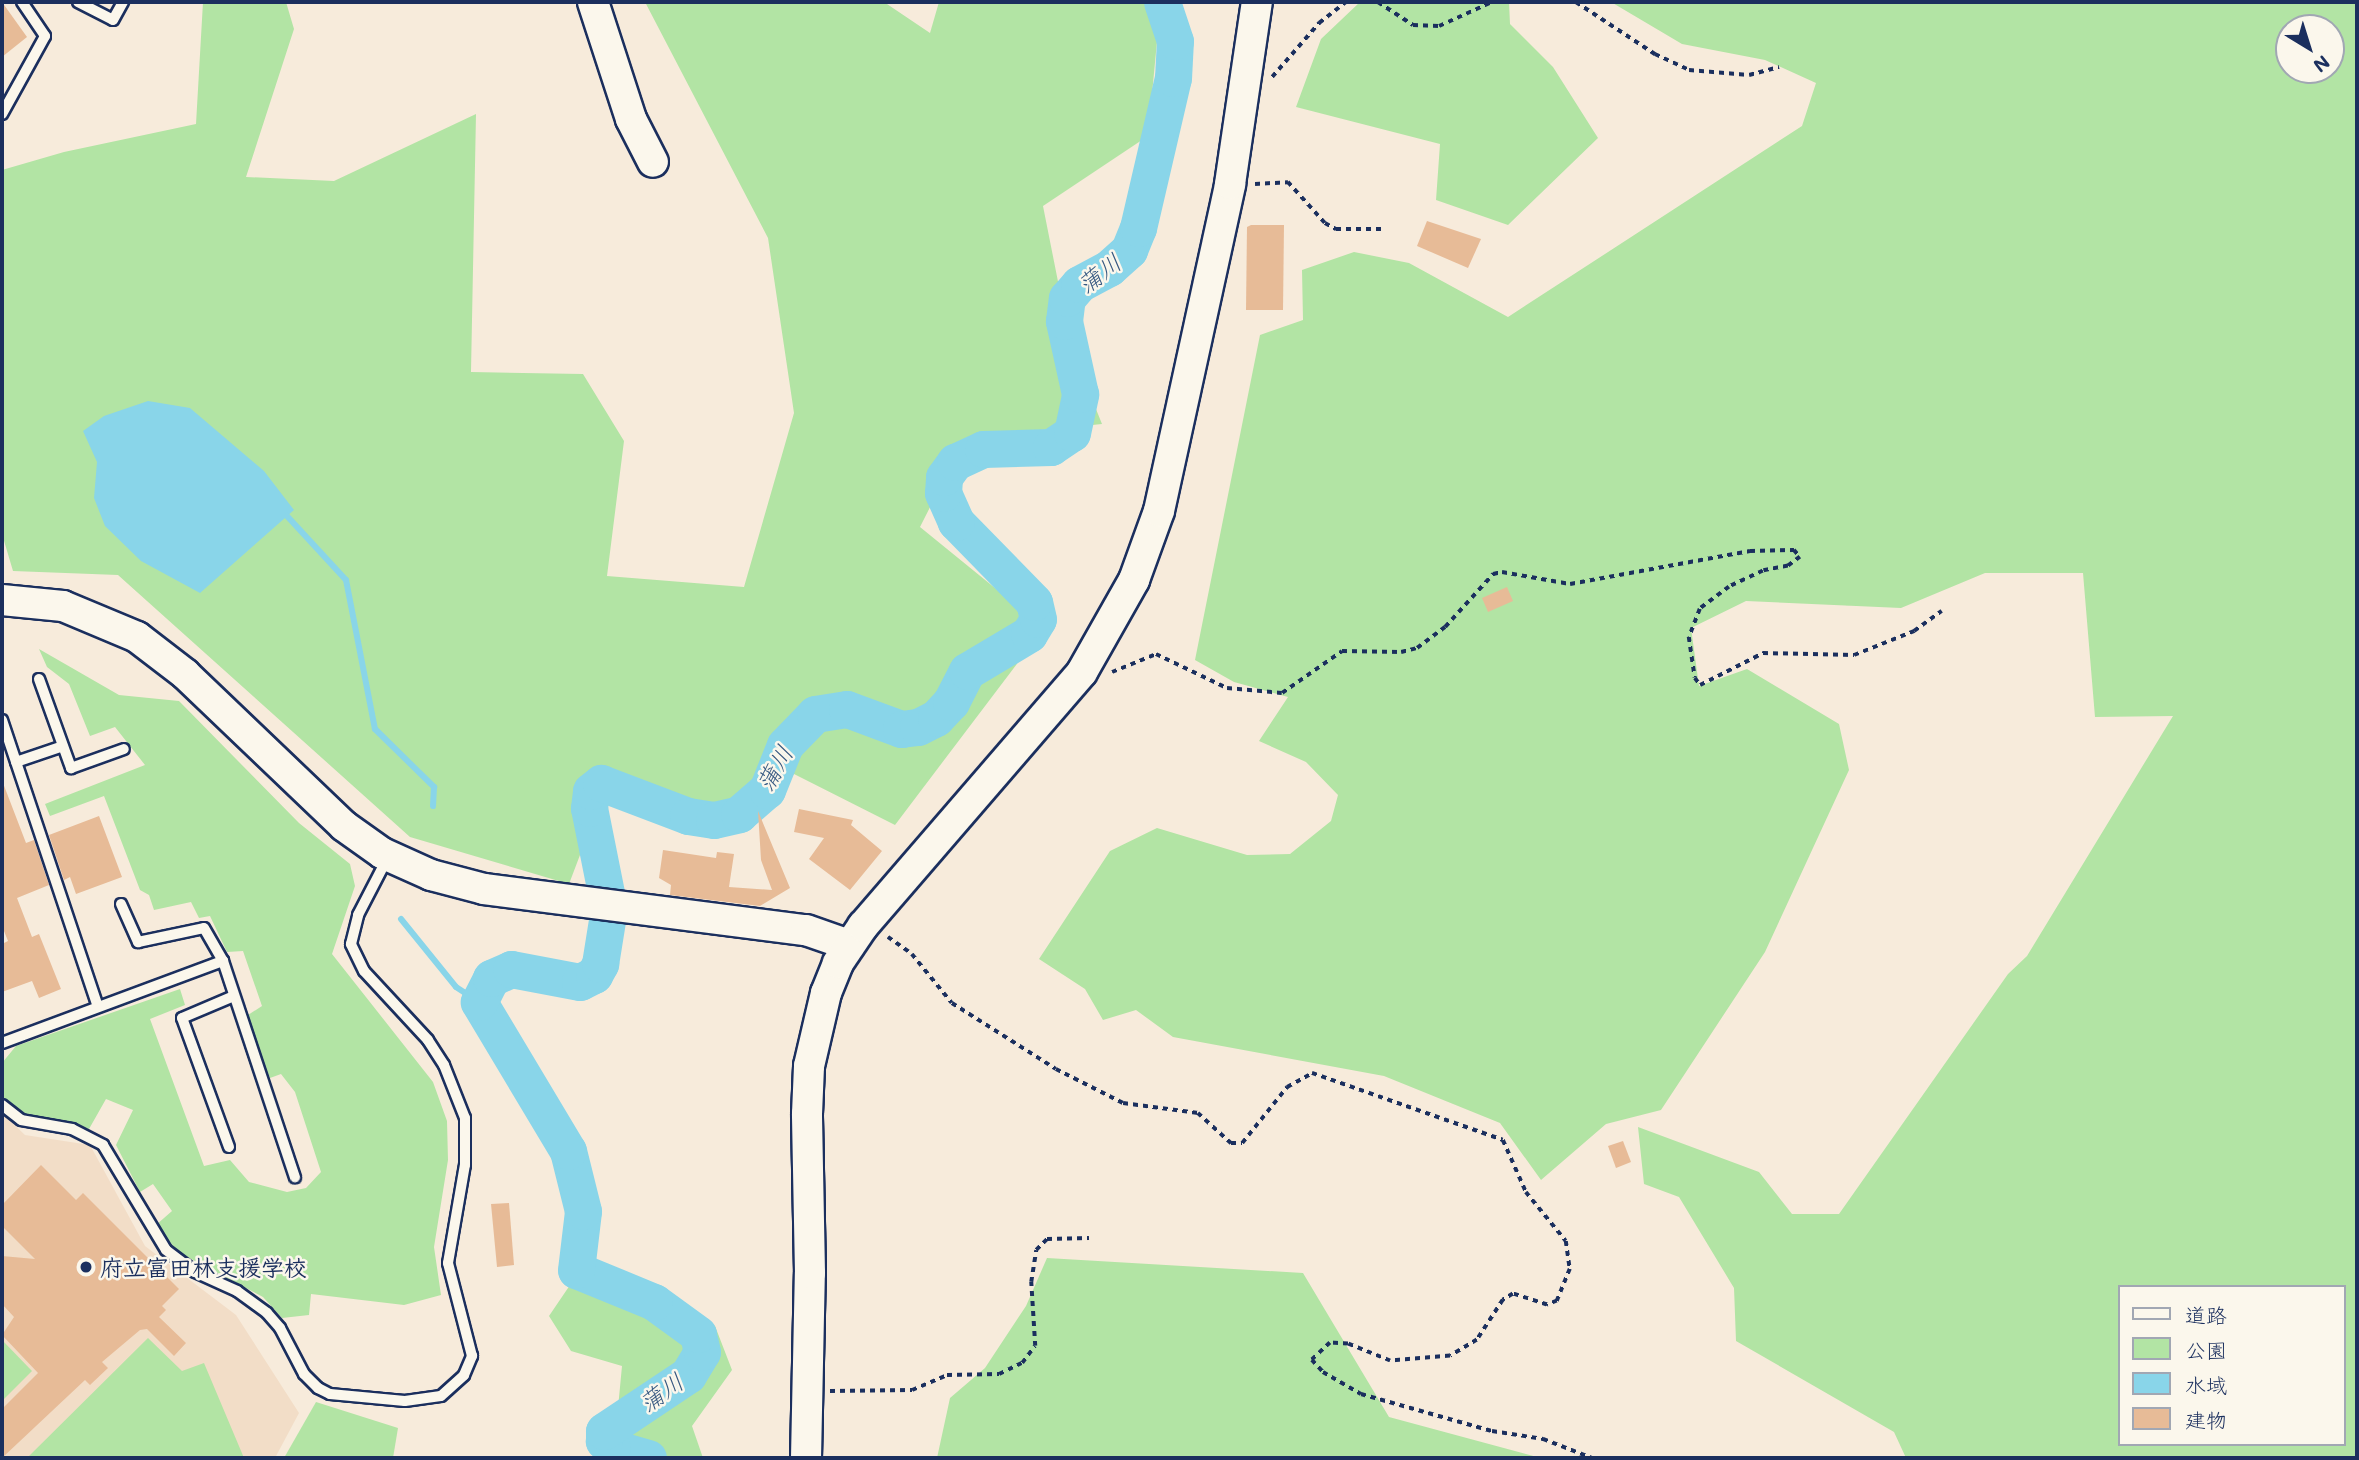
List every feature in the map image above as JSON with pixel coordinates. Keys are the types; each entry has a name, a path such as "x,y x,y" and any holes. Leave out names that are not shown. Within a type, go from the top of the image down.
{"street":[{"path":"593,2 631,119 653,162"},
{"path":"806,1458 810,1066 826,993 856,935 1083,669 1121,609 1159,511 1230,184 1247,88 1257,2"},
{"path":"2,600 87,612 160,652 323,809 388,856 454,883 550,899 856,935"}],"lane":[{"path":"2,114 45,36 22,2"},
{"path":"78,2 114,20 123,2"},
{"path":"39,680 60,747 71,768 124,749"},
{"path":"2,720 97,1004"},
{"path":"16,762 60,747"},
{"path":"2,1105 21,1120 72,1129 103,1145 166,1250 195,1272 237,1291 267,1314 286,1337 304,1374 318,1388 330,1394 405,1401 441,1396 455,1387 472,1356 449,1263 465,1165 465,1118 444,1065 428,1040 364,971 351,944 358,915 388,856"},
{"path":"121,904 138,942 204,928 223,961 295,1177"},
{"path":"2,1043 97,1004 223,961"},
{"path":"229,1147 183,1018 234,996"}],"path":[{"path":"1247,88 1258,89 1271,78 1320,23 1346,2"},
{"path":"1378,2 1413,25 1439,26 1492,2"},
{"path":"1576,2 1635,42 1689,70 1749,75 1779,67"},
{"path":"1230,184 1289,183 1325,223 1362,232 1386,229"},
{"path":"1083,669 1093,675 1114,672 1156,654 1227,688 1282,693 1342,651 1417,648 1445,627 1493,575 1511,573 1547,583 1570,584 1775,549 1794,550 1800,557 1788,566 1763,571 1728,587 1700,609 1692,622 1689,637 1695,678 1700,685 1763,653 1783,651 1826,657 1864,652 1914,631 1942,611"},
{"path":"856,935 912,954 952,1003 1101,1095 1142,1107 1198,1113 1231,1143 1242,1143 1287,1087 1312,1073 1503,1140 1526,1192 1566,1241 1570,1269 1558,1301 1547,1305 1513,1294 1503,1300 1477,1340 1450,1356 1390,1361 1348,1344 1330,1343 1312,1360 1323,1373 1361,1394 1492,1431 1544,1439 1592,1458"},
{"path":"807,1392 912,1390 947,1376 999,1374 1022,1363 1035,1346 1031,1282 1036,1250 1047,1239 1089,1238"}],"shaded area":[{"name":"府立富田林支援学校","path":"2,1113 25,1135 90,1145 145,1246 236,1315 299,1413 275,1458 2,1458"}],"green space":[{"path":"203,2 286,2 294,29 246,177 334,181 476,114 471,372 583,374 624,441 607,576 744,587 794,413 768,238 645,2 884,2 930,33 939,2 1143,2 1160,10 1148,136 1043,206 1071,347 1102,424 965,438 920,527 1044,628 895,825 794,774 738,818 602,797 569,884 410,837 118,575 13,571 2,534 2,170 64,152 196,124"},
{"path":"1360,2 1509,2 1510,24 1553,67 1598,138 1508,225 1436,200 1440,144 1296,107 1321,39"},
{"path":"1611,2 2357,2 2357,1458 1906,1458 1894,1432 1736,1341 1734,1288 1679,1197 1644,1184 1638,1127 1759,1172 1792,1214 1839,1214 2008,974 2027,956 2173,716 2095,717 2083,573 1985,573 1901,608 1746,601 1691,628 1699,686 1747,669 1839,724 1849,770 1765,952 1661,1110 1606,1124 1541,1180 1500,1123 1384,1076 1173,1037 1136,1010 1103,1020 1085,989 1039,959 1110,851 1157,828 1247,855 1290,854 1331,821 1338,795 1306,762 1259,741 1288,697 1234,682 1195,660 1260,335 1303,320 1302,270 1354,252 1409,263 1508,317 1802,126 1816,83 1765,60 1682,44"},
{"path":"39,649 119,695 179,701 299,823 350,864 355,886 332,954 433,1082 447,1121 448,1160 434,1247 441,1295 404,1305 311,1294 309,1315 282,1318 263,1297 178,1252 156,1225 172,1211 153,1184 140,1192 116,1145 133,1110 106,1099 89,1129 46,1122 13,1110 2,1095 2,1063 16,1046 180,989 185,1005 150,1019 204,1166 230,1160 249,1182 287,1192 306,1188 321,1172 295,1092 281,1074 270,1078 263,1062 248,1015 262,1006 243,951 227,952 210,916 199,918 191,902 154,910 149,895 140,890 104,796 50,816 45,804 145,765 115,727 90,736 69,684 47,667"},
{"path":"1047,1258 1303,1273 1389,1417 1541,1458 937,1458 950,1398 985,1368 1026,1306"},
{"path":"587,1260 715,1326 732,1370 692,1426 703,1458 596,1458 614,1450 622,1366 571,1351 549,1316"},
{"path":"148,1338 182,1371 204,1363 244,1458 27,1458"},
{"path":"2,1340 32,1371 2,1401"},
{"path":"316,1402 398,1428 393,1458 284,1458"}],"water":[{"path":"148,401 190,408 264,471 294,510 200,593 141,561 105,526 94,498 97,462 83,431 104,416"}],"building":[{"path":"2,2 27,37 2,57"},
{"path":"1427,221 1481,239 1468,268 1417,246"},
{"path":"1284,225 1283,310 1246,310 1247,227"},
{"path":"1507,587 1513,601 1488,612 1482,598"},
{"path":"3,783 26,843 34,840 49,885 17,898 32,937 39,934 61,989 39,998 32,981 2,992 2,944 8,941 2,926"},
{"path":"799,809 853,820 851,825 882,851 850,890 809,859 824,838 794,832"},
{"path":"758,811 790,888 760,906 670,895 671,885 659,878 663,850 716,858 717,852 734,854 729,887 772,890 761,860"},
{"path":"99,816 122,877 76,894 70,877 64,880 49,835"},
{"path":"1623,1141 1631,1162 1616,1168 1608,1146"},
{"path":"41,1165 76,1200 83,1193 179,1289 162,1306 166,1310 159,1317 186,1343 174,1356 147,1329 140,1330 102,1362 108,1368 90,1385 85,1380 2,1458 2,1409 38,1373 2,1335 14,1317 2,1304 2,1256 35,1259 2,1226 2,1205"},
{"path":"509,1203 514,1265 497,1267 491,1204"}],"waterway":[{"name":"蒲川","path":"648,1458 612,1448 604,1441 604,1431 688,1375 702,1352 698,1334 654,1302 576,1270 583,1211 568,1151 479,1002 491,978 511,969 580,982 594,975 600,964 609,908 589,808 591,791 601,783 688,816 714,820 739,814 767,790 785,745 815,714 847,709 901,729 918,727 936,718 951,702 967,671 1029,634 1038,619 1034,602 956,522 943,493 944,477 955,462 983,449 1051,447 1072,433 1080,394 1064,321 1067,298 1079,284 1109,268 1129,250 1138,228 1173,78 1175,41 1162,2"},
{"path":"287,516 346,580 375,729 434,787 433,806"},
{"path":"401,919 456,987 479,1002"}],"place":[{"name":"府立富田林支援学校","path":"86,1267"}]}
